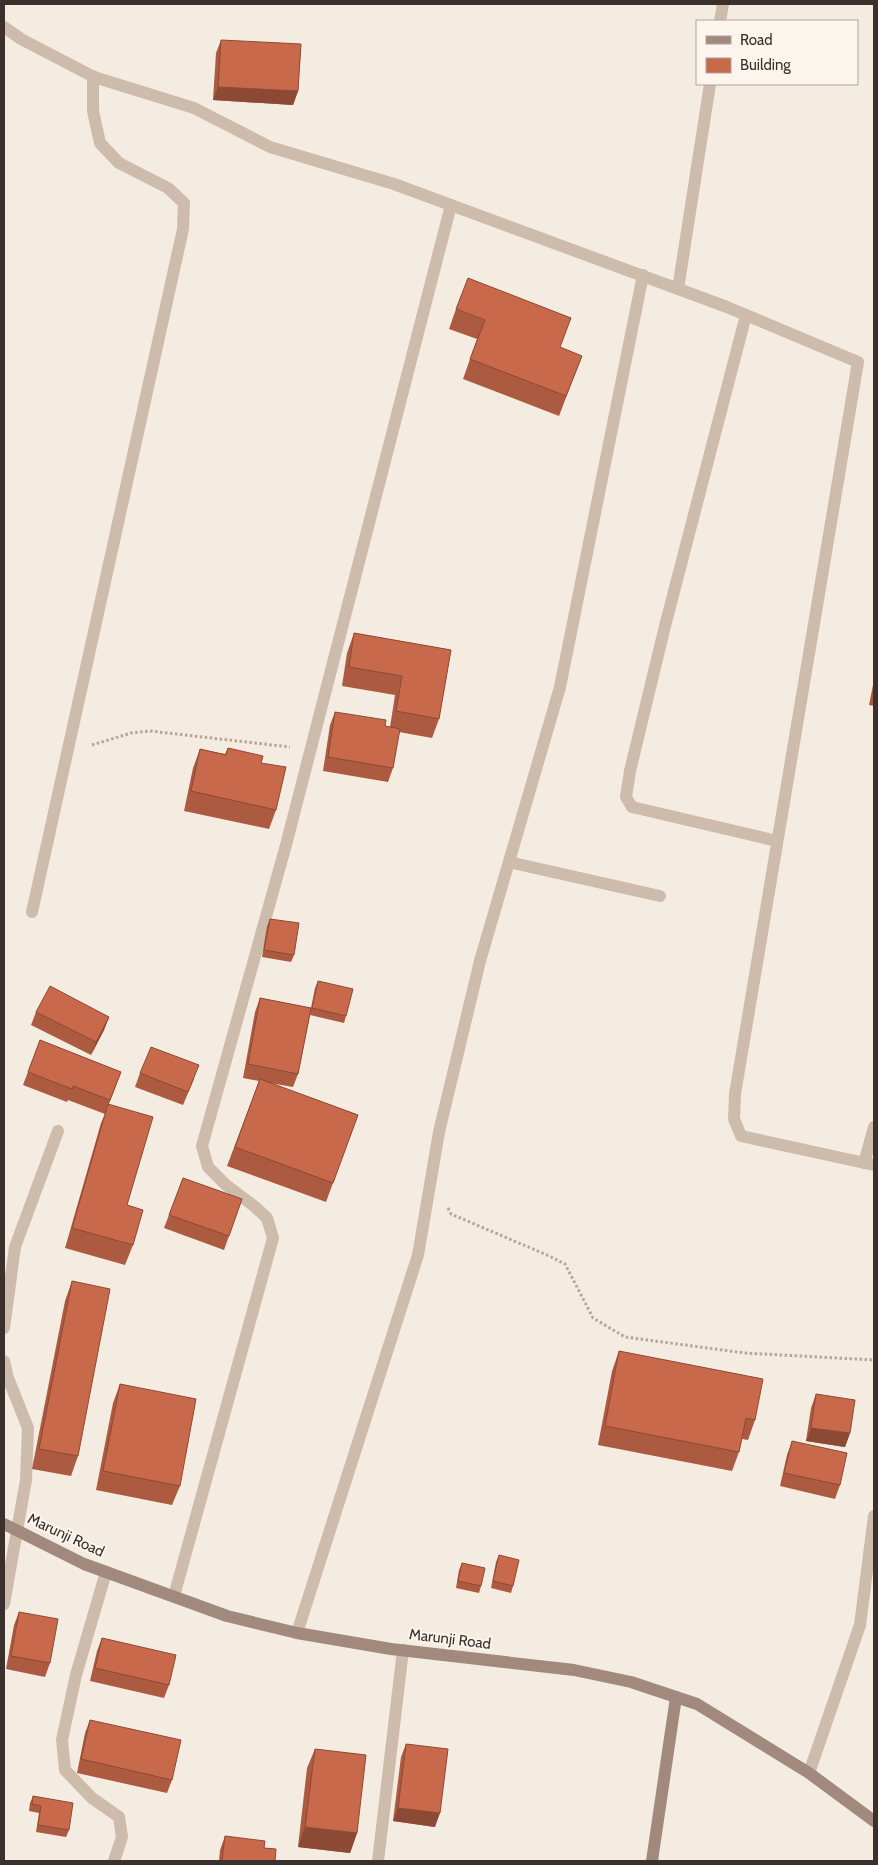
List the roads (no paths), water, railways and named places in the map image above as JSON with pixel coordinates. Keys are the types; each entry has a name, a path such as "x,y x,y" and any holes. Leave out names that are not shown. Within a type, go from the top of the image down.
{"street":[{"path":"720,20 723,4"},
{"path":"4,27 21,39 93,76 194,108 270,147 394,184 746,315 858,362 735,1094 734,1119 742,1136 869,1164 874,1127"},
{"path":"32,912 183,229 184,203 168,188 119,163 100,143 92,111 93,76"},
{"path":"678,289 710,85"},
{"path":"174,1596 273,1238 267,1218 226,1185 208,1167 202,1146 286,845 451,206"},
{"path":"297,1633 418,1255 439,1132 480,960 560,687 643,276"},
{"path":"746,315 665,626 630,771 626,797 632,807 777,841"},
{"path":"509,862 660,896"},
{"path":"4,1328 15,1247 58,1131"},
{"path":"4,1361 8,1378 28,1428 26,1480 4,1604"},
{"path":"809,1773 860,1625 874,1516"},
{"name":"Marunji Road","path":"4,1524 84,1564 227,1616 297,1633 403,1650 574,1670 631,1682 697,1704 809,1773 874,1821"},
{"path":"106,1572 76,1675 62,1740 65,1770 92,1798 119,1817 122,1837 114,1861"},
{"path":"378,1861 403,1650"},
{"path":"652,1861 676,1697"}]}
